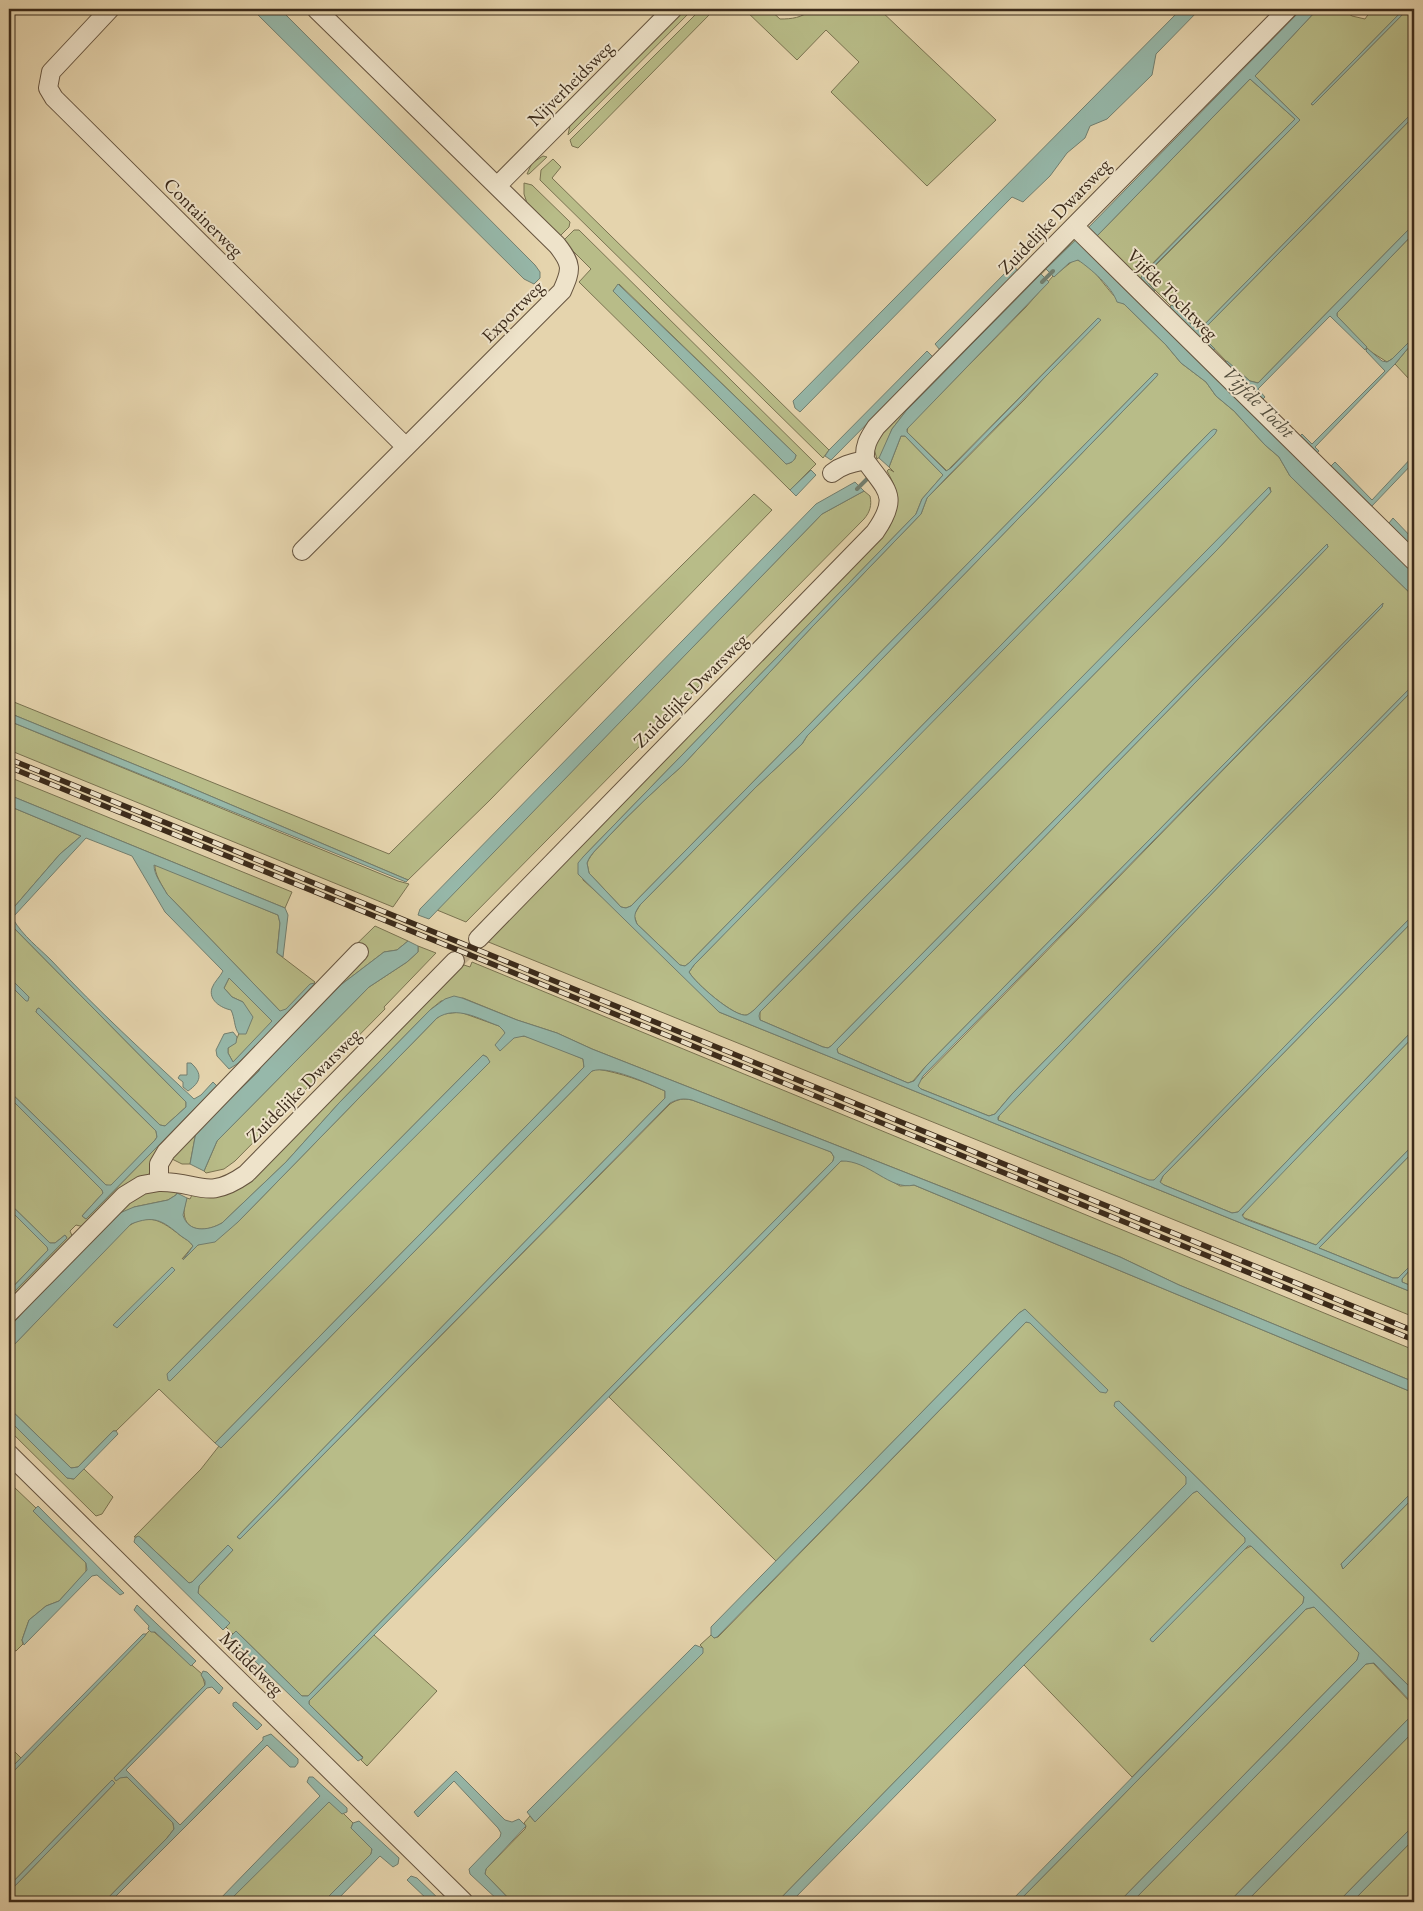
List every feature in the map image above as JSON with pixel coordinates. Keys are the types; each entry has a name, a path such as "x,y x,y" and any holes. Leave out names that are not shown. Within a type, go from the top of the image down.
{"street":[{"name":"Containerweg","path":"110,9 51,72 48,88 54,98 406,447"},
{"name":"Exportweg","path":"302,551 562,291 569,275 568,259 557,245 316,9"},
{"name":"Nijverheidsweg","path":"497,186 673,9"},
{"name":"Zuidelijke Dwarsweg","path":"478,938 875,532 885,518 888,508 887,489 872,469 865,451 867,441 876,427 1082,234 1288,9"},
{"name":"Vijfde Tochtweg","path":"1082,234 1414,561"},
{"path":"832,473 848,464 872,469"},
{"path":"159,1182 159,1164 166,1152 359,952"},
{"name":"Zuidelijke Dwarsweg","path":"9,1313 124,1196 142,1185 159,1182 188,1185 207,1190 233,1183 246,1174 455,961"},
{"name":"Middelweg","path":"9,1454 464,1902"}],"green space":[{"path":"685,9 693,9 568,135 570,125"},
{"path":"701,9 709,9 711,11 709,12 710,14 578,148 572,146 570,140"},
{"path":"744,9 769,9 780,19 801,16 811,9 879,9 996,120 927,186 831,92 859,62 826,30 797,60"},
{"path":"1372,9 1404,9 1311,104 1313,105 1408,9 1414,9 1414,111 1201,328 1194,327 1144,279 1300,120 1255,76 1314,13 1343,14 1345,11 1352,16 1365,19"},
{"path":"1250,79 1295,119 1136,281 1095,238"},
{"path":"1414,116 1414,224 1258,383 1250,381 1226,361 1203,337 1203,330"},
{"path":"543,156 547,157 527,174 532,163"},
{"path":"553,159 561,167 552,178 829,450 823,458 540,180 541,170"},
{"path":"524,183 532,185 570,222 569,227 559,237 527,203 524,194"},
{"path":"574,230 579,230 816,464 790,490 579,282 591,269 563,241","holes":["619,284 796,455 795,459 786,464 613,291"]},
{"path":"1414,233 1414,337 1387,362 1365,348 1337,316 1337,313"},
{"path":"1074,237 1080,238 1069,246 906,411 892,429 881,456 877,459 874,449 875,439"},
{"path":"1074,260 1081,261 1087,265 1112,294 1166,345 1181,363 1206,382 1216,396 1234,411 1265,445 1279,457 1290,476 1414,597 1414,684 1012,1094 995,1114 989,1116 921,1089 918,1083 1382,607 1383,603 913,1081 908,1083 838,1053 837,1049 1328,547 1327,544 831,1046 828,1048 823,1047 760,1020 760,1012 1217,550 1271,492 1270,487 753,1010 747,1015 725,1006 689,972 1211,431 689,963 685,966 680,965 637,924 634,915 640,905 756,787 802,744 807,736 1157,376 1155,373 631,906 621,907 589,873 587,863 594,852 644,800 682,766 921,514 927,498 1025,399 1098,318 947,471 907,432 908,427 1026,307 1053,276"},
{"path":"1414,341 1414,376 1410,380 1395,364"},
{"path":"901,436 905,436 943,475 922,499 916,514 583,857 583,880 622,915 719,1012 1414,1293 1414,1317 486,941 889,528 897,506 897,500 894,486 887,471 889,469 894,472 889,467"},
{"path":"864,491 870,496 871,505 864,519 466,922 437,910 822,514"},
{"path":"754,494 772,510 490,800 408,880 9,713 9,700 389,854"},
{"path":"1414,689 1414,914 1155,1180 1150,1181 998,1120 1000,1113 1224,881"},
{"path":"9,721 409,884 393,907 9,750"},
{"path":"9,777 292,892 285,908 9,795"},
{"path":"9,806 81,836 60,854 9,913"},
{"path":"155,864 278,915 280,923 277,953 315,982 281,1016 280,1011 167,894 157,876"},
{"path":"1414,920 1414,1029 1238,1212 1232,1213 1160,1183 1163,1176"},
{"path":"9,923 186,1102 186,1107 165,1126 160,1125 39,1008 37,1009 36,1012 156,1131 157,1137 155,1140 111,1186 106,1185 9,1091 9,984 26,1001 29,997 9,977"},
{"path":"375,926 408,941 397,950 384,952 342,984 261,1066 259,1071 196,1132 190,1164 182,1164 172,1159 171,1157 329,971"},
{"path":"418,946 436,953 384,1007 385,1009 235,1161 224,1169 206,1173 204,1171 217,1141 369,987 407,962 418,952"},
{"path":"472,962 1414,1350 1414,1382 1179,1285 1120,1257 592,1049 557,1033 517,1020 463,998 441,1001 430,1010 339,1103 286,1162 222,1223 205,1229 191,1227 184,1216 187,1198 190,1199 192,1195 223,1195 242,1187 464,965 470,967"},
{"path":"229,978 273,1022 233,1062 228,1053 228,1048 237,1039 239,1033 242,1022 243,1002 232,997 224,988"},
{"path":"460,1012 499,1026 505,1033 528,1037 542,1042 583,1059 584,1067 215,1443 159,1389 116,1431 113,1431 78,1467 71,1468 9,1408 9,1350 126,1228 134,1223 148,1219 155,1220 187,1240 193,1246 182,1259 198,1245 238,1222 443,1014","holes":["483,1055 487,1057 167,1374"]},
{"path":"1414,1036 1414,1144 1316,1245 1242,1217 1246,1209"},
{"path":"597,1069 623,1075 657,1087 665,1091 665,1098 237,1537 240,1539 670,1104 681,1099 692,1100 831,1152 834,1157 833,1161 308,1696 302,1696 236,1631 233,1634 226,1627 229,1623 198,1593 199,1586 233,1550 228,1545 189,1583 140,1537 134,1537 201,1469 219,1446 221,1448 592,1071"},
{"path":"217,1086 218,1090 158,1152 150,1173 84,1227 76,1225 70,1231 73,1238 9,1307 9,1297 67,1238 65,1235 55,1243 50,1243 9,1203 9,1097 102,1190 103,1193 82,1216 86,1219"},
{"path":"1414,1151 1414,1262 1398,1278 1393,1278 1319,1248"},
{"path":"849,1160 866,1166 900,1186 914,1185 1414,1393 1414,1490 1341,1564 1343,1569 1414,1497 1414,1691 1119,1401 1186,1477 1186,1484 777,1902 512,1902 485,1874 486,1869 525,1829 524,1823 530,1816 535,1822 703,1648 700,1645 711,1635 714,1638 718,1637 1026,1322 1030,1322 1024,1310 1019,1313 776,1561 609,1397 841,1161"},
{"path":"171,1189 177,1193 168,1200 134,1207 29,1305 9,1328 9,1318 112,1213 146,1192"},
{"path":"9,1209 48,1247 48,1250 9,1291"},
{"path":"1414,1265 1414,1287 1402,1282 1402,1279"},
{"path":"9,1420 67,1478 74,1479 84,1469 113,1497 102,1514 96,1516 9,1430"},
{"path":"14,1487 36,1508 33,1511 86,1563 86,1572 59,1601 46,1606 29,1620 22,1640 23,1644 16,1651 13,1650 9,1654 9,1490 12,1490"},
{"path":"1197,1491 1245,1538 1246,1542 1243,1545 1245,1549 1251,1546 1304,1597 1303,1603 1132,1777 1024,1665"},
{"path":"1314,1607 1360,1653 1357,1660 1119,1902 1018,1902 1306,1609"},
{"path":"150,1630 202,1674 205,1685 114,1778 127,1777 173,1823 174,1829 104,1902 9,1902 9,1892 115,1783 112,1780 9,1886 9,1776"},
{"path":"374,1635 437,1691 367,1766 361,1760 363,1757 309,1704 309,1701"},
{"path":"1373,1663 1413,1705 1413,1714 1229,1902 1132,1902 1366,1664"},
{"path":"1414,1731 1414,1825 1338,1902 1246,1902"},
{"path":"9,1746 21,1758 9,1770"},
{"path":"327,1797 353,1823 351,1828 372,1849 371,1854 323,1902 219,1902"},
{"path":"1414,1839 1414,1902 1352,1902"}],"shaded area":[{"path":"252,9 280,9 535,265 540,272 540,278 534,284 524,279"},
{"path":"1181,9 1200,9 1156,54 1152,75 1107,119 1090,126 1085,138 1067,153 1050,176 1023,202 1012,197 800,412 795,408 793,401"},
{"path":"1302,9 1347,9 1343,14 1314,13 1255,76 1300,120 1145,275 1145,279 1155,291 1141,278 1142,275 1295,119 1250,79 1095,238 1088,249 1088,253 1414,572 1414,597 1290,476 1279,457 1265,445 1234,411 1216,396 1206,382 1181,363 1166,345 1124,304 1117,302 1111,290 1095,273 1078,260 1069,263 1054,277 1046,269"},
{"path":"1404,9 1408,9 1313,105 1311,104"},
{"path":"1414,111 1414,116 1203,330 1203,337 1215,349 1212,351 1170,307 1172,305 1194,327 1201,328"},
{"path":"1414,224 1414,233 1337,313 1337,316 1367,347 1365,350 1330,316 1258,389 1265,397 1263,399 1225,362 1227,361 1250,381 1258,383"},
{"path":"1013,265 1018,271 940,350 935,344"},
{"path":"1041,274 1049,282 907,429 907,432 946,471 1098,318 1101,320 927,498 921,514 682,766 633,811 595,851 587,863 589,873 621,907 631,906 1155,373 1158,374 807,736 802,744 756,787 640,905 635,914 635,919 637,924 680,965 685,966 689,963 1211,431 1217,430 689,972 725,1006 747,1015 753,1010 1269,487 1271,492 1217,550 760,1012 759,1016 760,1020 823,1047 828,1048 831,1046 1327,544 1328,547 837,1049 838,1053 908,1083 914,1081 926,1066 1383,603 1382,607 923,1076 918,1086 921,1089 989,1116 995,1114 1012,1094 1414,684 1414,689 1224,881 998,1117 998,1120 1149,1180 1154,1180 1414,914 1414,920 1163,1176 1160,1182 1232,1213 1238,1212 1414,1029 1414,1036 1242,1215 1245,1219 1316,1245 1414,1144 1414,1151 1319,1248 1393,1278 1398,1278 1414,1262 1414,1265 1402,1279 1402,1282 1414,1287 1414,1293 719,1012 578,874 578,863 583,857 916,514 922,499 943,475 905,436 901,436 889,467 879,458 892,429 906,411"},
{"path":"618,284 796,455 794,460 786,464 613,291"},
{"path":"1414,337 1414,341 1395,364 1315,447 1319,451 1317,453 1300,436 1302,434 1312,444 1385,371 1366,351 1367,348 1382,361 1387,362"},
{"path":"927,351 933,357 831,460 825,456 829,450"},
{"path":"1414,455 1414,462 1371,507 1331,466 1335,462 1372,500"},
{"path":"811,470 816,475 796,496 790,490"},
{"path":"855,482 864,491 822,514 429,919 418,915 420,909 816,504"},
{"path":"1393,518 1414,540 1414,548 1389,523"},
{"path":"9,713 408,880 406,882 9,721"},
{"path":"9,795 285,908 288,915 283,957 277,953 280,923 278,915 154,865 157,876 167,894 280,1011 286,1009 310,984 315,983 257,1046 229,1069 217,1056 216,1050 224,1034 233,1032 237,1037 236,1043 228,1048 228,1053 233,1062 272,1021 229,978 224,988 232,997 243,1002 253,1017 246,1034 239,1034 231,1010 216,1003 212,996 213,986 223,971 165,912 132,856 86,838 13,919 26,936 86,997 194,1099 201,1095 213,1082 217,1086 86,1219 82,1216 103,1193 102,1190 9,1097 9,1091 106,1185 111,1185 155,1140 157,1137 156,1131 36,1012 37,1009 39,1008 160,1125 165,1126 186,1107 186,1102 9,923 9,913 60,854 81,836 9,806"},
{"path":"408,941 418,946 418,952 407,962 369,987 217,1141 204,1171 190,1164 196,1132 259,1071 261,1066 342,984 384,952 397,950"},
{"path":"9,977 29,997 28,1001 9,984"},
{"path":"454,996 557,1033 592,1049 1120,1257 1179,1285 1414,1382 1414,1393 914,1185 896,1184 861,1165 841,1161 309,1701 309,1704 363,1758 358,1761 230,1637 236,1631 302,1696 308,1696 833,1161 834,1157 831,1152 692,1100 681,1099 670,1103 240,1539 237,1537 665,1098 665,1091 618,1073 599,1070 592,1071 221,1448 215,1443 584,1067 583,1059 524,1036 514,1038 500,1051 495,1045 505,1033 499,1026 468,1014 445,1014 437,1018 238,1222 215,1242 198,1245 183,1260 193,1246 168,1226 152,1220 131,1224 9,1350 9,1328 115,1215 134,1207 168,1200 177,1193 187,1198 183,1215 189,1225 194,1228 205,1229 222,1223 286,1162 339,1103 430,1010 445,999"},
{"path":"483,1055 490,1062 170,1381 168,1380 167,1374"},
{"path":"187,1063 191,1063 199,1074 198,1081 188,1091 183,1087 183,1082 178,1078 180,1075 187,1075"},
{"path":"9,1203 50,1243 55,1243 65,1235 67,1238 9,1297 9,1291 48,1250 9,1209"},
{"path":"172,1267 175,1270 117,1328 113,1325"},
{"path":"1025,1309 1108,1390 1106,1393 1100,1392 1030,1323 1026,1322 714,1638 711,1635 711,1627"},
{"path":"1119,1401 1414,1691 1414,1731 1246,1902 1229,1902 1413,1714 1413,1704 1374,1663 1366,1664 1132,1902 1119,1902 1357,1660 1359,1653 1314,1607 1306,1609 1018,1902 1010,1902 1303,1603 1304,1597 1251,1546 1248,1546 1153,1642 1151,1641 1150,1639 1245,1542 1245,1538 1197,1491 791,1902 777,1902 1186,1484 1186,1477 1114,1406 1115,1402"},
{"path":"9,1408 71,1468 78,1467 113,1431 116,1431 118,1434 74,1479 67,1478 9,1420"},
{"path":"1414,1490 1414,1497 1343,1569 1341,1564"},
{"path":"38,1506 124,1593 120,1595 97,1575 92,1576 24,1645 22,1640 29,1620 46,1606 59,1601 87,1570 86,1563 33,1511"},
{"path":"138,1536 189,1583 228,1545 233,1550 199,1586 198,1593 230,1623 223,1630 134,1542"},
{"path":"137,1605 196,1661 191,1666 155,1632 151,1632 148,1629 149,1626 134,1610"},
{"path":"143,1634 146,1634 9,1776 9,1770"},
{"path":"695,1645 703,1648 703,1653 535,1822 527,1812"},
{"path":"203,1671 207,1672 223,1688 219,1694 212,1687 207,1688 126,1770 180,1825 263,1740 263,1737 271,1734 298,1759 298,1763 295,1767 290,1767 267,1745 110,1902 104,1902 174,1829 173,1823 127,1777 116,1781 114,1778 205,1685 201,1675"},
{"path":"236,1702 262,1725 257,1730 233,1706 233,1703"},
{"path":"456,1771 505,1820 512,1822 519,1819 526,1826 486,1869 485,1874 512,1902 500,1902 470,1874 469,1869 500,1837 501,1833 454,1781 418,1817 414,1812"},
{"path":"309,1777 313,1777 347,1808 347,1812 342,1814 329,1802 228,1902 217,1902 320,1796 307,1782"},
{"path":"112,1780 115,1783 9,1892 9,1886"},
{"path":"359,1821 399,1858 398,1864 393,1867 380,1856 335,1902 323,1902 371,1854 372,1849 351,1828 353,1823"},
{"path":"1414,1825 1414,1839 1352,1902 1338,1902"},
{"path":"411,1876 417,1878 442,1902 430,1902 407,1880"}],"waterway":[{"path":"1042,282 1053,271"},
{"path":"857,489 870,476"}],"tunnel":[{"path":"455,961 478,939"}],"railway":[{"path":"9,759 1414,1331"},
{"path":"9,767 1414,1340"}],"water label":[{"name":"Vijfde Tocht","path":"1259,402"}]}
